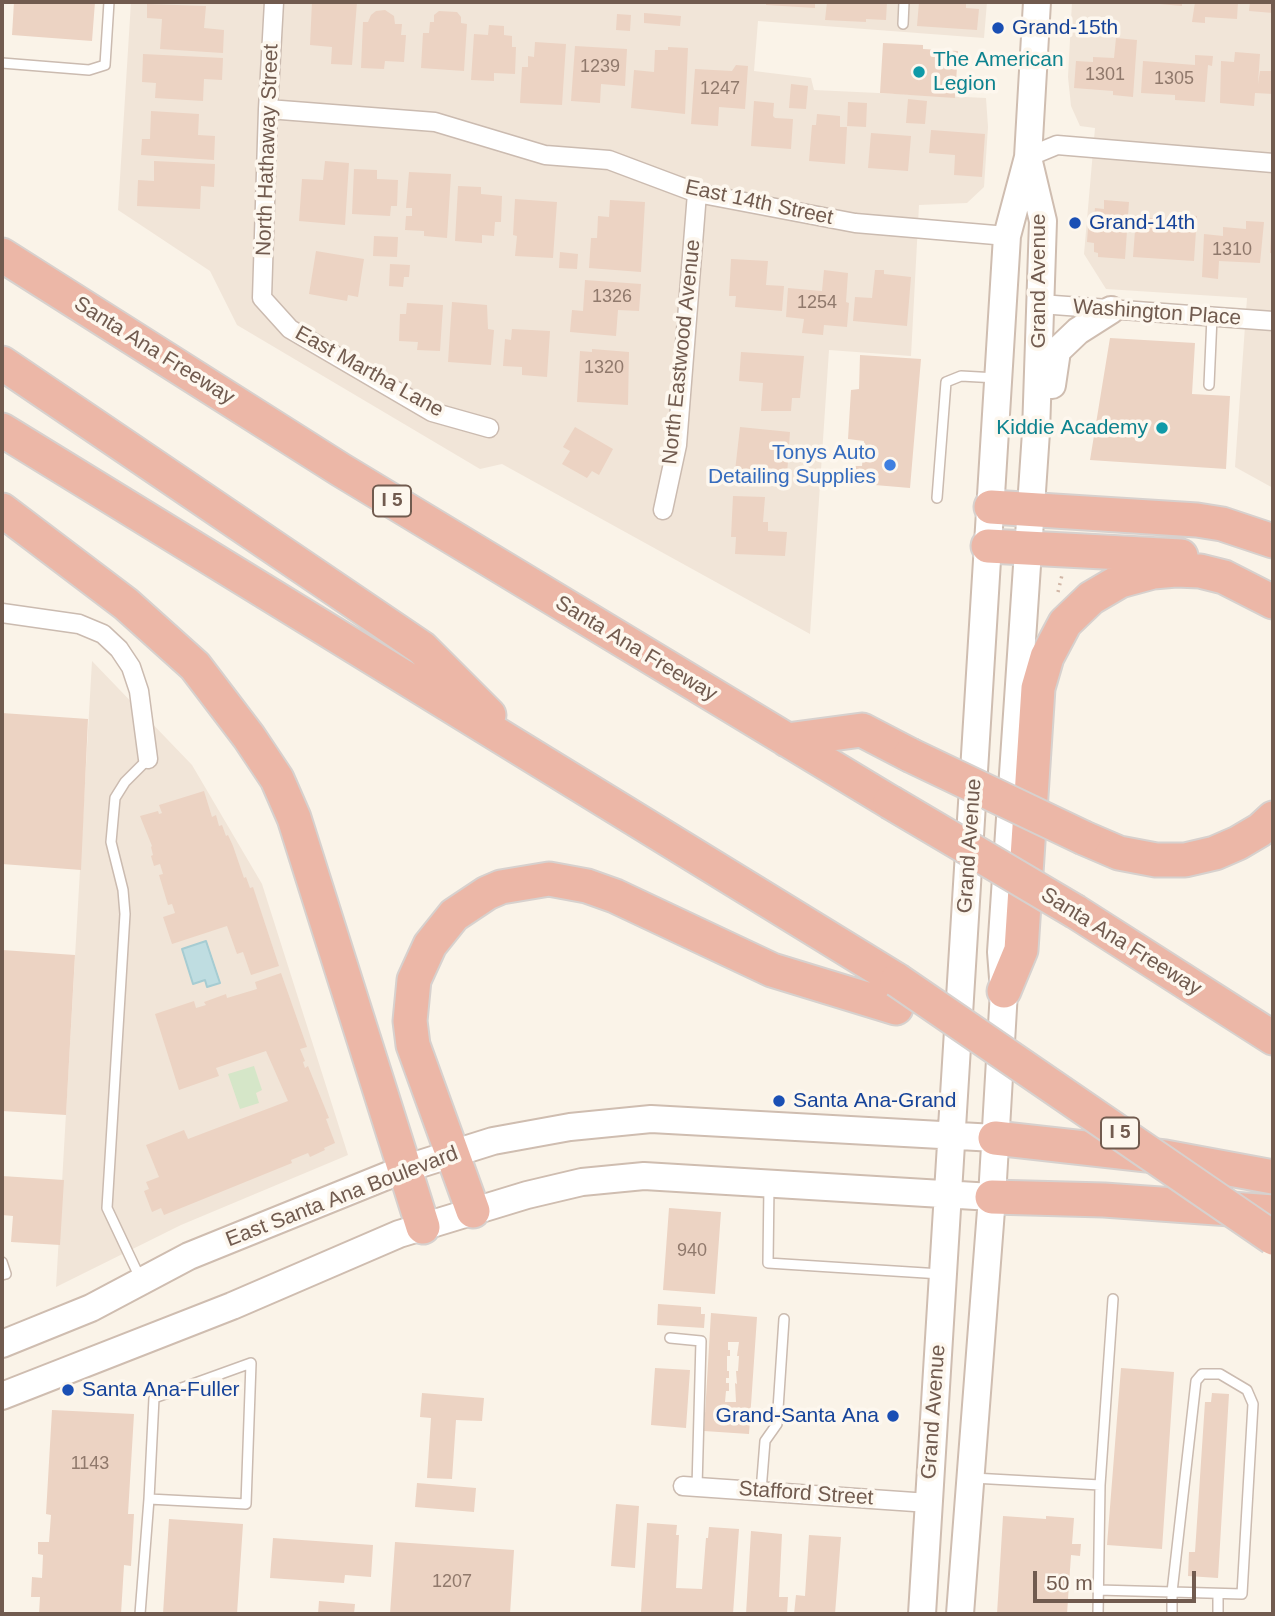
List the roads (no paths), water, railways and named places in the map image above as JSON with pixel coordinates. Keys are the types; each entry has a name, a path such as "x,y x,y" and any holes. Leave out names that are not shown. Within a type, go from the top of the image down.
{"highway":[{"name":"Santa Ana Freeway","path":"2,255 341,470 1076,912 1273,1038"},
{"path":"2,363 422,648 527,754"},
{"path":"2,430 527,754 897,994"},
{"path":"991,507 1197,520 1222,524 1273,541"},
{"path":"2,510 126,604 195,666 277,779 295,818 423,1227"},
{"path":"988,546 1196,557 1225,564 1257,580 1273,601"},
{"path":"1004,990 1021,950 1038,688 1047,657 1065,623 1091,598 1120,581 1153,572 1200,571 1224,577 1273,601"},
{"path":"787,740 862,730 1084,838 1119,853 1156,860 1185,860 1215,853 1260,830 1273,818"},
{"path":"473,1211 413,1045 410,1021 414,980 430,945 454,915 469,903 501,887 550,879 587,886 615,896 772,970 897,994"},
{"name":"I 5","path":"897,994 967,1028 1273,1238"},
{"path":"995,1138 1164,1157 1273,1177"},
{"path":"992,1197 1117,1201 1273,1212"}],"main road":[{"path":"1028,157 1037,2"},
{"name":"Grand Avenue","path":"922,1614 1007,236 1028,157"},
{"name":"Grand Avenue","path":"960,1614 992,1197 1004,990 1001,952 1036,432 1043,221 1028,157"},
{"path":"1036,432 1052,401 1057,351 1078,331 1111,310"},
{"name":"East Santa Ana Boulevard","path":"2,1345 91,1308 189,1256 404,1168 493,1142 557,1130 651,1119 995,1138"},
{"path":"2,1396 232,1306 399,1234 527,1195 582,1182 645,1176 992,1197"}],"street":[{"name":"North Hathaway Street","path":"262,298 274,2"},
{"name":"East 14th Street","path":"268,109 435,122 545,155 608,160 697,193 855,223 1007,236"},
{"path":"1028,157 1057,145 1273,163"},
{"name":"North Eastwood Avenue","path":"663,510 677,445 697,193"},
{"name":"East Martha Lane","path":"262,298 290,329 432,412 489,428"},
{"name":"Washington Place","path":"1041,304 1273,321"},
{"path":"2,614 79,624 103,634 119,649 131,667 139,691 148,759"},
{"name":"Stafford Street","path":"690,1486 929,1503"}],"lane":[{"path":"2,63 89,70 105,65 109,2"},
{"path":"903,24 904,2"},
{"path":"1209,385 1212,317"},
{"path":"937,498 946,383 961,376 999,378"},
{"path":"141,1281 107,1208 106,1190 125,914 123,890 111,842 112,818 115,798 148,759"},
{"path":"769,1183 768,1264 943,1274"},
{"path":"2,1262 6,1274 2,1275"},
{"path":"1097,1614 1100,1485 1113,1299"},
{"path":"761,1491 765,1441 777,1424 784,1319"},
{"path":"670,1338 701,1341 690,1486"},
{"path":"140,1614 154,1398 251,1363 246,1504 149,1499"},
{"path":"1098,1590 1172,1592 1218,1594 1241,1594 1253,1404 1247,1390 1220,1374 1202,1374 1196,1381 1172,1592 1172,1614"},
{"path":"970,1478 1100,1485"},
{"path":"1218,1594 1218,1614"}],"water":[{"path":"206,941 220,983 207,987 205,980 193,984 182,949"}],"place":[{"name":"Grand-15th","path":"998,28"},
{"name":"The American Legion","path":"919,72"},
{"name":"Grand-14th","path":"1075,223"},
{"name":"Kiddie Academy","path":"1162,428"},
{"name":"Tonys Auto Detailing Supplies","path":"890,465"},
{"name":"Santa Ana-Grand","path":"779,1101"},
{"name":"Santa Ana-Fuller","path":"68,1390"},
{"name":"Grand-Santa Ana","path":"893,1416"}]}
